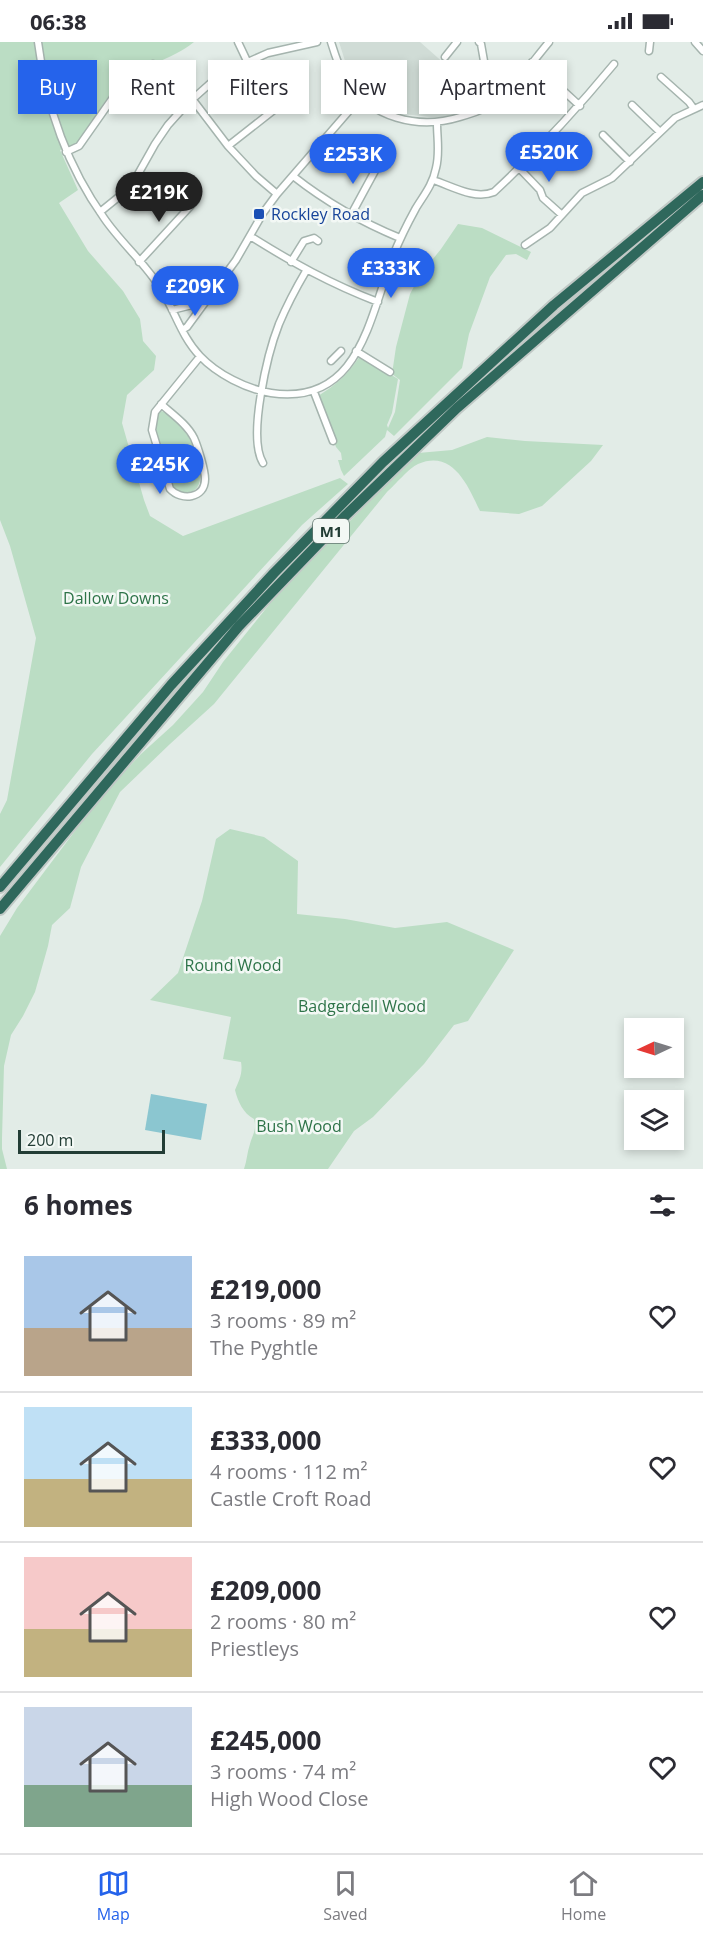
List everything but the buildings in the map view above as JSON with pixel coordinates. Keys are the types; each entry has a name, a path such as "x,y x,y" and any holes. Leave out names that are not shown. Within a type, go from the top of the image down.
{"highway":[{"name":"M1","path":"0,887 171,685 274,573 376,470 554,305 703,182"},
{"name":"M1","path":"0,909 239,626 346,515 457,408 703,195"}],"street":[{"path":"38,42 44,81 54,120 82,186 161,289 190,344 201,357 237,382 262,392 290,396 314,392 336,379 347,366 367,331 400,238 433,180 438,152 436,123"},
{"path":"238,42 247,60"},
{"path":"250,60 268,53 317,42"},
{"path":"331,42 336,60"},
{"path":"445,57 457,42"},
{"path":"479,42 482,44 484,60"},
{"path":"534,60 549,42"},
{"path":"649,51 651,42"},
{"path":"695,42 703,51"},
{"path":"433,180 475,195 494,192 580,106 614,64"},
{"path":"661,77 694,109"},
{"path":"196,96 208,85"},
{"path":"567,94 580,106"},
{"path":"66,152 79,146 109,103"},
{"path":"196,104 228,146 256,176 277,194"},
{"path":"632,105 660,132"},
{"path":"525,245 550,228 582,193 612,178 675,118 703,105"},
{"path":"100,212 121,195 137,176 168,125 178,114"},
{"path":"228,146 269,114"},
{"path":"182,330 187,327 236,260 263,213 277,194 346,114"},
{"path":"388,114 410,122 436,123 466,114"},
{"path":"603,135 630,162"},
{"path":"351,215 377,166"},
{"path":"519,168 540,190 543,198 562,215"},
{"path":"293,176 320,198 400,238"},
{"path":"139,262 196,200"},
{"path":"250,236 306,271 378,302"},
{"path":"291,262 304,241 314,238 318,241"},
{"path":"263,463 259,456 257,419 262,392 278,327 306,271"},
{"path":"172,310 178,307 198,305 207,300"},
{"path":"356,351 390,372"},
{"path":"336,356 347,366"},
{"path":"161,404 186,427 194,439 205,478 204,486 199,493 192,496 184,497 171,489 152,430 155,412 161,404 201,357"},
{"path":"314,392 333,441"}],"shaded area":[{"path":"339,42 420,42 440,60 419,60 419,114 455,114 441,118 402,114 407,114 407,60 345,60"}],"green space":[{"name":"Dallow Downs","path":"0,42 194,42 162,60 109,60 109,97 78,142 60,150 78,190 59,203 88,251 123,291 140,319 143,341 156,356 154,370 127,395 122,423 144,500 150,516 183,536 340,478 348,484 302,525 92,754 0,867 0,814 7,800 36,638 10,546 0,520"},
{"path":"458,224 482,228 531,252 527,260 516,254 506,255 490,277 469,334 462,368 394,436 387,430 385,437 344,476 338,460 342,460 341,453 336,447 318,396 341,379 360,356 398,379 388,428 395,412 400,380 392,374 396,347 410,294 420,275"},
{"path":"161,411 173,417 183,429 198,460 200,475 198,486 189,492 174,490 163,461 156,431 158,412"},
{"path":"487,437 603,445 591,461 542,506 519,514 480,511 458,472 441,461 430,461 414,466 387,492 214,704 120,792 81,867 70,908 52,925 35,992 11,1035 4,1066 2,1149 7,1169 0,1169 0,936 17,908 99,799 203,692 223,662 280,591 418,453 452,450"},
{"path":"230,829 264,837 298,861 297,914 345,919 395,928 447,922 514,950 468,1021 454,1025 424,1064 373,1117 354,1131 328,1169 244,1169 255,1123 242,1107 235,1090 241,1073 241,1062 223,1059 231,1017 150,1000 178,973 202,901 216,839"}],"water":[{"path":"151,1094 207,1104 201,1140 145,1130"}],"place":[{"name":"Rockley Road","path":"259,214"}],"park label":[{"name":"Round Wood","path":"233,965"},
{"name":"Badgerdell Wood","path":"362,1006"},
{"name":"Bush Wood","path":"299,1126"}]}
